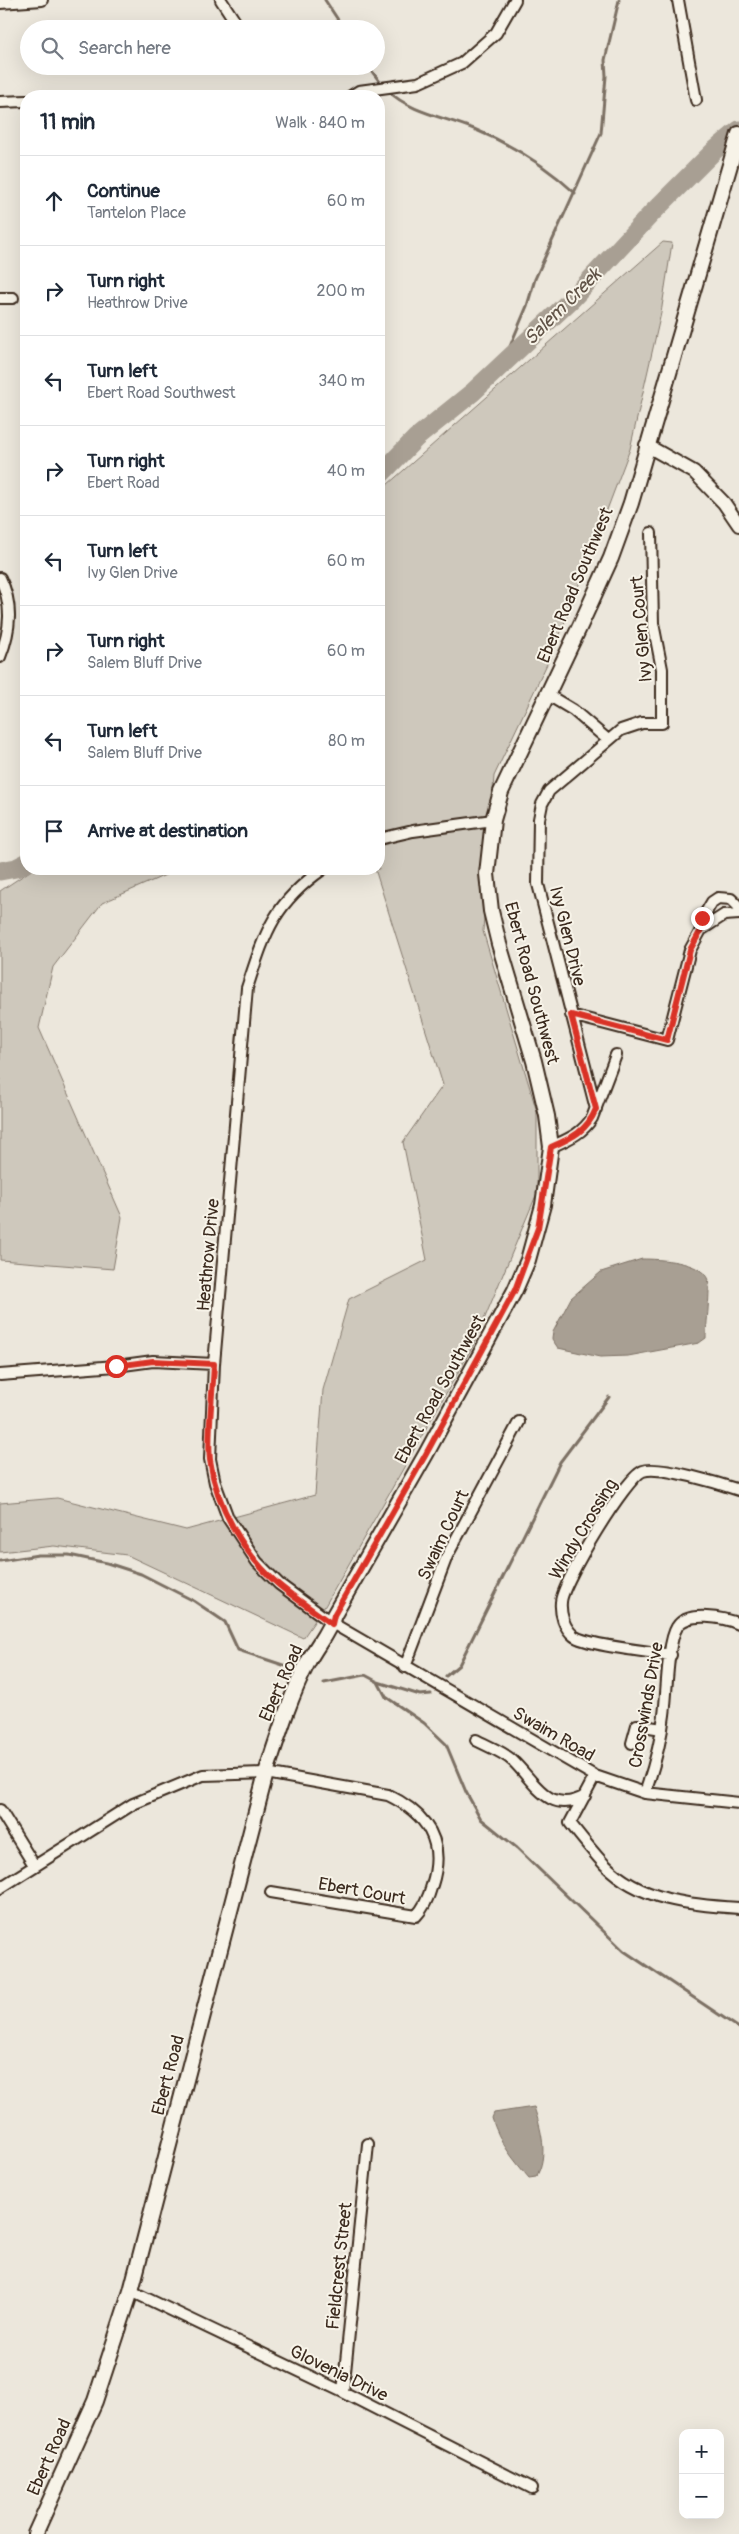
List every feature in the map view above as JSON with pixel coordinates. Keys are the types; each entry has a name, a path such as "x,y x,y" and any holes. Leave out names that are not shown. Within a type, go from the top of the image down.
{"main road":[{"name":"Ebert Road Southwest","path":"332,1624 334,1615 426,1454 515,1290 538,1228 551,1147 547,1116 534,1061 490,911 487,874 493,820 502,792 611,558 631,503 646,445 739,134"},
{"name":"Ebert Road","path":"35,2534 95,2401 131,2291 266,1773 282,1722 308,1661 332,1624"}],"street":[{"path":"0,3 42,0"},
{"path":"221,0 234,20"},
{"path":"359,90 418,83 462,63 496,34 515,0"},
{"path":"678,0 696,100"},
{"path":"0,102 20,101"},
{"path":"0,298 13,298"},
{"path":"646,445 694,472 724,503 739,525"},
{"name":"Ivy Glen Court","path":"651,533 654,622 662,669 662,723"},
{"path":"0,578 6,590 10,613 0,657"},
{"path":"548,695 573,710 608,740"},
{"name":"Ivy Glen Drive","path":"596,1109 538,884 538,819 542,804 549,791 608,740 621,730 642,723 662,723"},
{"path":"385,837 493,820"},
{"name":"Heathrow Drive","path":"314,875 305,881 277,910 260,947 247,988 214,1364 210,1459 215,1483 228,1518 257,1562 279,1584 332,1624 368,1646"},
{"path":"571,1015 667,1040 690,950 701,930 702,918 712,902 718,898 731,899 739,907"},
{"path":"701,930 724,915 739,914"},
{"path":"551,1147 579,1134 587,1127 596,1109 616,1055"},
{"path":"0,1375 116,1366 153,1361 214,1364"},
{"name":"Swaim Court","path":"405,1667 447,1556 519,1422"},
{"name":"Windy Crossing","path":"671,1655 578,1638 563,1620 562,1596 610,1509 623,1489 640,1472 654,1470 678,1474 739,1490"},
{"name":"Crosswinds Drive","path":"645,1793 656,1760 662,1729 671,1655 677,1628 684,1621 702,1616 739,1624"},
{"name":"Swaim Road","path":"368,1646 595,1776 645,1793 739,1803"},
{"path":"632,1743 637,1725 662,1729"},
{"path":"476,1740 512,1760 539,1792 555,1801 576,1801 585,1796"},
{"path":"0,1888 133,1804 203,1775 266,1773"},
{"name":"Ebert Court","path":"266,1773 388,1795 404,1803 427,1824 436,1844 437,1868 429,1896 416,1916 271,1892"},
{"path":"595,1776 570,1824 606,1866 634,1887 677,1903 739,1908"},
{"path":"0,1810 34,1865"},
{"name":"Fieldcrest Street","path":"343,2392 368,2144"},
{"name":"Glovenia Drive","path":"131,2291 343,2392 532,2488"}],"shaded area":[{"path":"663,242 672,243 661,313 630,449 556,645 494,776 483,931 537,1112 537,1193 473,1346 325,1606 303,1638 127,1555 54,1546 0,1552 0,1503 57,1498 186,1530 315,1495 323,1390 349,1299 427,1260 403,1142 443,1085 377,875 385,875 385,487"},
{"path":"24,875 165,875 102,903 53,967 39,1028 122,1217 113,1269 0,1260 0,891"},
{"path":"642,1259 679,1262 689,1265 704,1274 709,1284 706,1338 699,1343 628,1356 600,1357 558,1348 552,1339 553,1332 571,1298 601,1272"},
{"path":"534,2107 541,2133 543,2151 540,2169 536,2177 529,2178 503,2143 492,2118 494,2113"}],"waterway":[{"path":"325,0 338,20"},
{"path":"503,363 527,306 535,279 601,133 606,76 605,60 619,0"},
{"path":"375,75 383,86"},
{"path":"387,90 396,98 417,109 474,129 515,149 552,173 575,193"},
{"name":"Salem Creek","path":"385,470 416,438 473,392 573,298 652,213 715,150 739,130"},
{"name":"Salem Creek","path":"0,871 20,866"},
{"path":"446,1676 459,1665 560,1462 609,1397"},
{"path":"0,1561 38,1555 69,1555 107,1563 141,1574 194,1601 225,1622 238,1650 289,1667"},
{"path":"324,1683 365,1675 378,1682 420,1695 431,1694"},
{"path":"378,1682 386,1697 424,1723 446,1744 466,1792 481,1819 517,1848 624,1951 739,2028"}],"route":[{"path":"116,1366 153,1361 214,1364 210,1459 215,1483 228,1518 257,1562 279,1584 332,1624 334,1615 426,1454 515,1290 528,1260 538,1228 551,1147 579,1134 587,1127 596,1109 571,1015 667,1040 690,950 701,930 702,918"}]}
